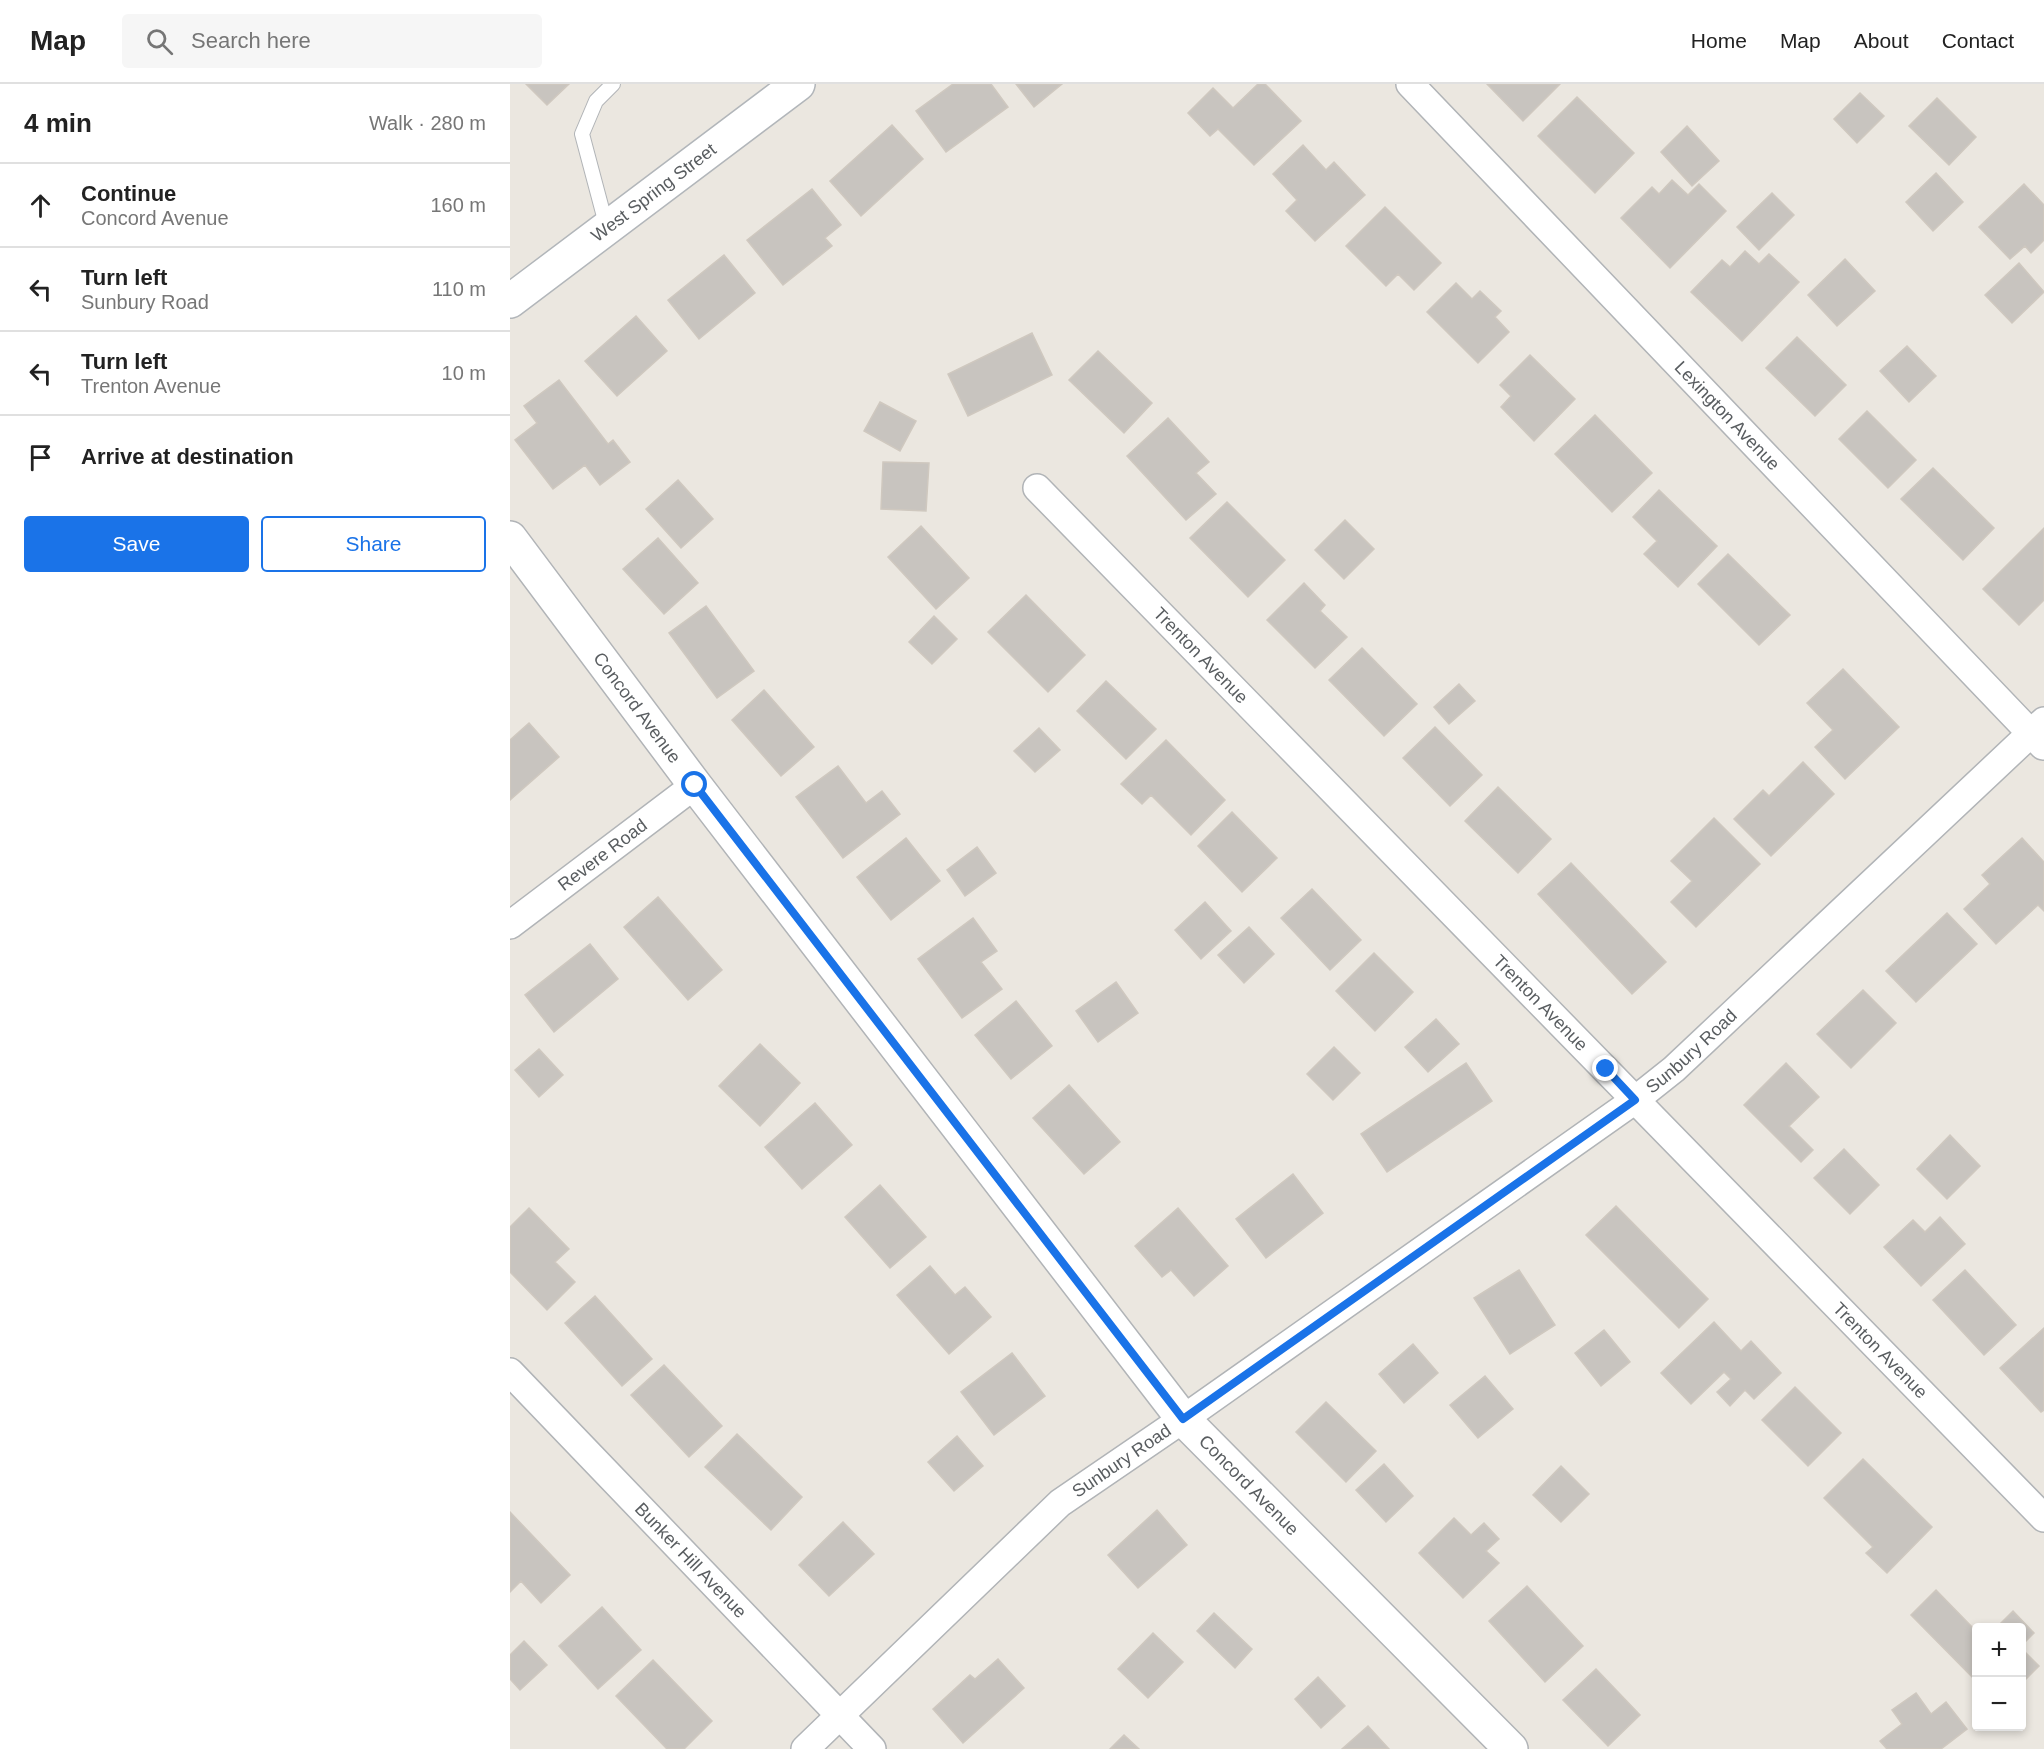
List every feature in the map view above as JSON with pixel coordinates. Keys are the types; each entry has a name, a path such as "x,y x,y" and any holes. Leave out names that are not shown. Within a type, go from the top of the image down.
{"street":[{"name":"West Spring Street","path":"510,301 798,84"},
{"name":"Lexington Avenue","path":"1410,84 2040,734"},
{"name":"Trenton Avenue","path":"1037,488 2044,1518"},
{"name":"Concord Avenue","path":"510,538 695,785 1183,1419 1511,1749"},
{"name":"Sunbury Road","path":"805,1749 1060,1503 1183,1419 1635,1100 1674,1069 2040,734"},
{"name":"Revere Road","path":"510,925 695,785"},
{"name":"Bunker Hill Avenue","path":"510,1372 872,1749"}],"lane":[{"path":"607,228 582,134 596,101 613,84"}],"building":[{"path":"526,84 569,84 547,105"},
{"path":"953,84 991,84 1008,107 946,152 916,111"},
{"path":"1016,84 1062,84 1034,107"},
{"path":"1258,84 1265,84 1301,121 1254,165 1218,129 1210,136 1188,113 1213,88 1233,108"},
{"path":"1487,84 1560,84 1523,121"},
{"path":"1860,93 1884,116 1857,143 1834,119"},
{"path":"1577,97 1634,153 1595,193 1538,136"},
{"path":"1937,98 1976,137 1949,165 1909,126"},
{"path":"892,125 923,159 861,216 830,181"},
{"path":"1687,126 1719,161 1692,186 1661,152"},
{"path":"1303,145 1326,170 1334,162 1365,195 1315,241 1286,211 1297,200 1273,174"},
{"path":"1936,173 1963,202 1933,231 1906,202"},
{"path":"1672,180 1688,195 1699,184 1726,211 1670,268 1621,218 1652,187 1659,194"},
{"path":"2024,184 2044,205 2044,240 2031,253 2025,246 2010,259 1979,227"},
{"path":"812,189 841,225 825,238 832,246 783,285 747,240"},
{"path":"1772,193 1794,215 1759,250 1737,227"},
{"path":"1385,207 1441,263 1414,290 1398,274 1386,286 1346,246"},
{"path":"1745,251 1759,264 1769,254 1799,282 1742,341 1691,292 1722,260 1730,267"},
{"path":"724,255 755,293 699,339 668,300"},
{"path":"1845,259 1875,291 1837,326 1808,295"},
{"path":"2019,263 2044,292 2012,323 1985,295"},
{"path":"1456,283 1472,299 1480,291 1501,311 1495,317 1509,332 1478,363 1427,312"},
{"path":"636,316 667,351 617,396 585,361"},
{"path":"1032,333 1052,375 968,416 948,374"},
{"path":"1797,337 1846,385 1815,416 1766,368"},
{"path":"1907,346 1936,376 1909,402 1880,371"},
{"path":"1098,351 1152,403 1124,433 1069,380"},
{"path":"1530,355 1575,399 1534,441 1501,407 1511,396 1500,385"},
{"path":"559,380 608,444 613,440 630,462 600,485 585,465 553,489 515,440 537,423 524,406"},
{"path":"880,402 916,421 900,451 864,431"},
{"path":"1867,411 1916,460 1888,488 1839,439"},
{"path":"1595,415 1652,473 1612,512 1555,454"},
{"path":"1168,418 1209,462 1196,473 1216,494 1186,520 1127,456"},
{"path":"883,462 929,463 926,511 881,509"},
{"path":"1933,468 1994,528 1963,560 1901,499"},
{"path":"678,480 713,519 681,548 646,509"},
{"path":"1659,490 1717,546 1678,587 1644,554 1657,541 1633,517"},
{"path":"1227,502 1285,560 1248,597 1190,538"},
{"path":"1345,520 1374,549 1344,579 1315,550"},
{"path":"921,526 969,578 936,609 888,557"},
{"path":"2044,528 2044,600 2019,625 1983,589"},
{"path":"658,538 698,583 664,614 623,569"},
{"path":"1728,554 1790,615 1759,645 1698,584"},
{"path":"1304,583 1325,605 1320,611 1347,637 1315,668 1267,620"},
{"path":"1026,595 1085,655 1048,692 988,632"},
{"path":"706,606 754,671 717,698 669,633"},
{"path":"934,616 957,639 932,664 909,642"},
{"path":"1362,648 1417,704 1384,736 1329,680"},
{"path":"1843,669 1899,727 1845,779 1815,747 1833,730 1807,703"},
{"path":"1106,681 1156,729 1126,759 1077,711"},
{"path":"1459,684 1475,701 1449,724 1434,707"},
{"path":"764,690 814,747 781,776 732,720"},
{"path":"529,723 559,757 510,800 510,740"},
{"path":"1435,727 1482,775 1450,806 1403,758"},
{"path":"1039,728 1060,750 1035,772 1014,751"},
{"path":"1166,740 1225,800 1191,835 1151,795 1142,804 1121,784"},
{"path":"1803,762 1834,794 1771,856 1734,819 1763,790 1769,796"},
{"path":"838,766 866,803 882,791 900,814 843,858 796,797"},
{"path":"1498,787 1551,839 1518,873 1465,821"},
{"path":"1232,812 1277,858 1242,892 1198,846"},
{"path":"1714,818 1760,864 1696,927 1671,902 1692,881 1671,861"},
{"path":"906,838 940,881 891,920 857,877"},
{"path":"2022,838 2044,862 2044,911 2038,905 1996,944 1964,909 1990,884 1982,875"},
{"path":"977,847 996,873 965,896 947,870"},
{"path":"1571,863 1666,962 1632,994 1538,894"},
{"path":"1312,889 1361,940 1330,970 1281,918"},
{"path":"658,897 722,970 688,1000 624,927"},
{"path":"1205,902 1231,931 1201,959 1175,930"},
{"path":"1947,913 1977,944 1916,1002 1886,971"},
{"path":"973,918 997,951 981,962 1002,989 962,1018 918,959"},
{"path":"1249,927 1274,954 1244,983 1218,955"},
{"path":"590,944 618,979 554,1032 525,995"},
{"path":"1374,953 1413,992 1375,1031 1336,991"},
{"path":"1116,982 1138,1013 1098,1042 1076,1011"},
{"path":"1863,990 1896,1023 1851,1068 1817,1034"},
{"path":"1016,1001 1052,1046 1011,1079 975,1035"},
{"path":"1436,1019 1459,1044 1428,1072 1405,1047"},
{"path":"760,1044 800,1083 760,1126 719,1086"},
{"path":"1334,1047 1360,1073 1333,1100 1307,1074"},
{"path":"539,1049 563,1075 539,1097 515,1070"},
{"path":"1466,1063 1492,1101 1387,1172 1361,1134"},
{"path":"1786,1063 1819,1097 1789,1126 1813,1150 1801,1162 1744,1105"},
{"path":"1069,1085 1120,1142 1084,1174 1033,1118"},
{"path":"815,1103 852,1145 802,1189 765,1147"},
{"path":"1950,1135 1980,1166 1947,1199 1917,1169"},
{"path":"1844,1149 1879,1185 1850,1214 1814,1178"},
{"path":"1293,1174 1323,1213 1266,1258 1236,1219"},
{"path":"880,1185 926,1237 890,1268 845,1217"},
{"path":"1616,1206 1708,1299 1679,1328 1586,1235"},
{"path":"529,1208 569,1249 555,1262 575,1282 547,1310 510,1272 510,1227"},
{"path":"1178,1208 1228,1266 1194,1296 1171,1270 1162,1277 1135,1246"},
{"path":"1940,1217 1965,1244 1921,1286 1884,1247 1913,1220 1925,1232"},
{"path":"930,1266 955,1295 965,1287 991,1317 949,1354 897,1295"},
{"path":"1519,1270 1555,1325 1510,1354 1474,1298"},
{"path":"1965,1270 2016,1325 1984,1355 1933,1300"},
{"path":"595,1296 652,1359 622,1386 565,1323"},
{"path":"1714,1322 1741,1351 1751,1341 1781,1373 1754,1399 1745,1390 1730,1406 1717,1392 1731,1379 1724,1372 1691,1404 1661,1373"},
{"path":"2044,1328 2044,1410 2041,1412 2000,1368"},
{"path":"1604,1330 1630,1362 1601,1386 1575,1353"},
{"path":"1413,1344 1438,1373 1404,1403 1379,1374"},
{"path":"1012,1353 1045,1396 994,1435 961,1392"},
{"path":"664,1365 722,1426 689,1457 631,1395"},
{"path":"1485,1376 1513,1409 1478,1438 1450,1405"},
{"path":"1795,1387 1841,1433 1808,1466 1762,1420"},
{"path":"1326,1402 1376,1451 1346,1482 1296,1432"},
{"path":"737,1434 802,1497 771,1530 705,1467"},
{"path":"957,1436 983,1466 954,1491 928,1462"},
{"path":"1863,1459 1932,1527 1887,1573 1866,1553 1873,1547 1824,1498"},
{"path":"1384,1464 1413,1496 1386,1522 1356,1490"},
{"path":"1561,1466 1589,1494 1561,1522 1533,1495"},
{"path":"1157,1510 1187,1545 1138,1588 1108,1555"},
{"path":"510,1512 570,1575 541,1603 521,1581 510,1592"},
{"path":"1454,1518 1471,1535 1484,1523 1499,1539 1486,1551 1499,1563 1463,1598 1419,1553"},
{"path":"843,1522 874,1554 829,1596 799,1565"},
{"path":"1527,1586 1583,1646 1545,1682 1489,1621"},
{"path":"1936,1590 1972,1627 1972,1677 1911,1615"},
{"path":"602,1607 641,1650 598,1689 559,1646"},
{"path":"2013,1611 2024,1623 2001,1623"},
{"path":"1214,1613 1252,1649 1235,1668 1197,1631"},
{"path":"2026,1625 2034,1633 2026,1641"},
{"path":"1153,1633 1183,1662 1148,1698 1118,1669"},
{"path":"524,1641 547,1665 520,1690 510,1679 510,1655"},
{"path":"2026,1653 2039,1666 2026,1679"},
{"path":"998,1659 1024,1688 963,1743 933,1709 970,1675 975,1679"},
{"path":"653,1660 712,1721 684,1749 667,1749 616,1696"},
{"path":"1596,1669 1640,1715 1608,1746 1563,1700"},
{"path":"1318,1677 1345,1706 1321,1728 1295,1699"},
{"path":"1916,1693 1931,1714 1946,1702 1967,1729 1941,1749 1887,1749 1880,1741 1902,1724 1892,1710"},
{"path":"1368,1726 1389,1749 1342,1749"},
{"path":"1124,1735 1139,1749 1110,1749"}],"route":[{"path":"695,785 1183,1419 1635,1100 1606,1069"}]}
